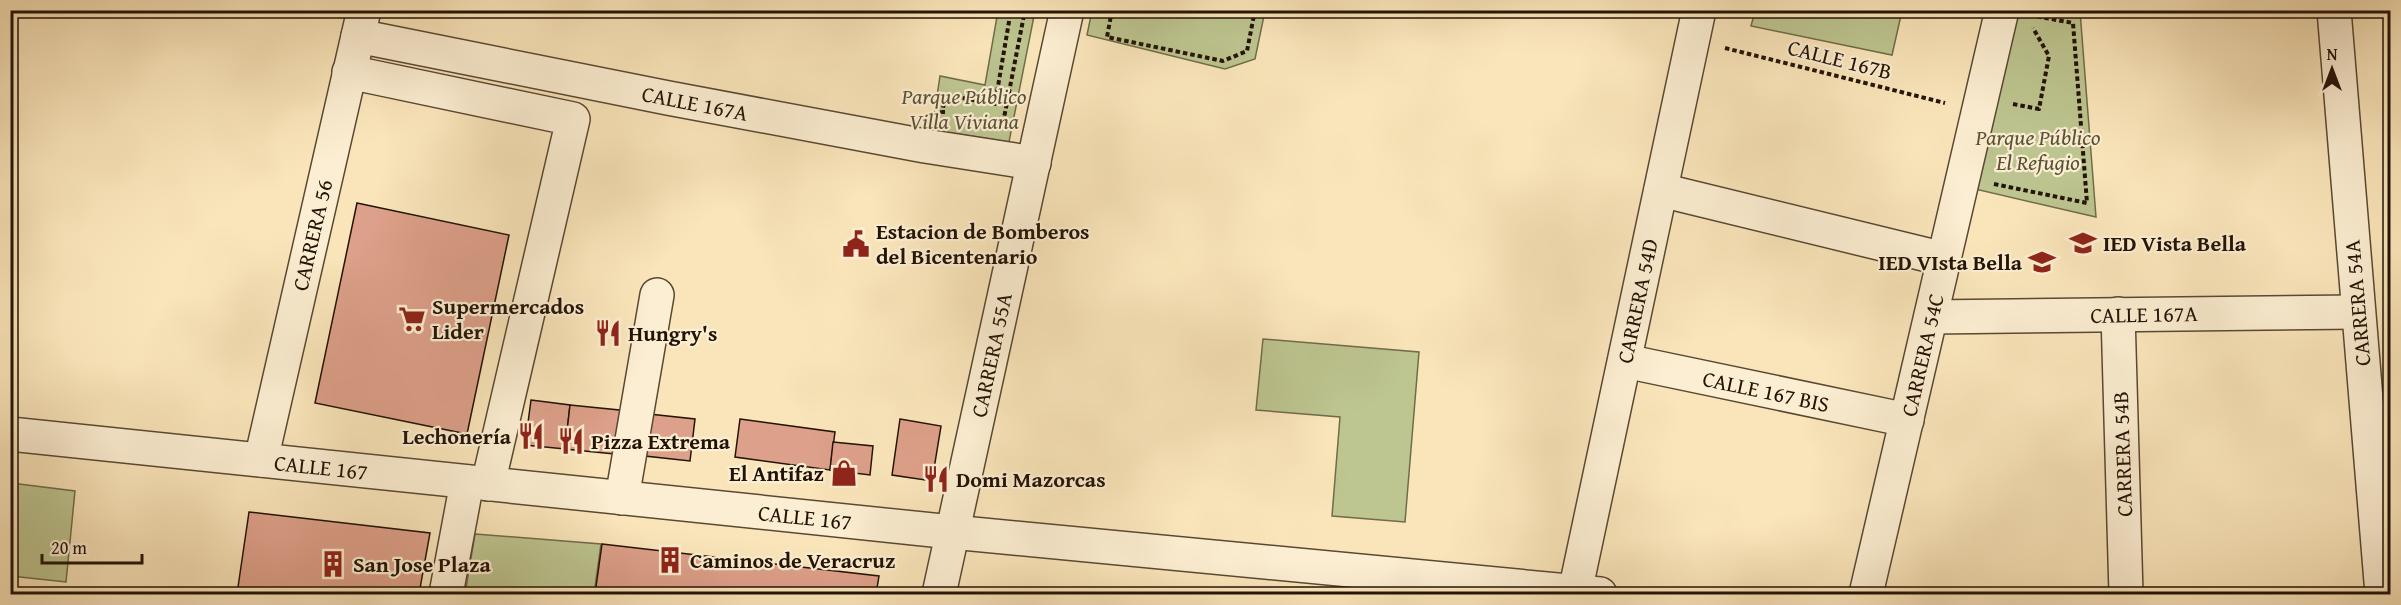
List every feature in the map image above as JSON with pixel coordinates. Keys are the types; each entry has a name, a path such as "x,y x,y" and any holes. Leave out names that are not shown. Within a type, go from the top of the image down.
{"street":[{"name":"CARRERA 55A","path":"939,594 1067,10"},
{"name":"CARRERA 54A","path":"2334,10 2382,594"},
{"name":"CARRERA 54C","path":"1866,594 1944,259 2019,16"},
{"name":"CALLE 167A","path":"361,23 668,98 925,146 1034,163"},
{"name":"CARRERA 56","path":"261,460 361,23"},
{"name":"CARRERA 54D","path":"1588,593 1625,361 1696,25"},
{"path":"350,72 573,119 446,594"},
{"path":"1661,190 1944,259"},
{"path":"622,498 657,295"},
{"name":"CALLE 167A","path":"1931,317 2358,312"},
{"name":"CARRERA 54B","path":"2118,314 2126,594"},
{"name":"CALLE 167 BIS","path":"1625,361 1907,420"},
{"name":"CALLE 167","path":"10,434 952,532 1588,593"}],"path":[{"path":"952,114 942,112 946,95 995,104 1011,10"},
{"path":"994,121 1004,123 1025,10"},
{"path":"1112,10 1107,37 1223,61 1247,51 1255,10"},
{"path":"1989,183 2087,203 2073,23 2019,16"},
{"name":"CALLE 167B","path":"1696,25 1992,107 2039,109 2049,56 2019,16"}],"green space":[{"path":"1092,10 1265,11 1255,59 1225,69 1087,35"},
{"path":"1755,10 1902,11 1892,55 1751,26"},
{"name":"Parque Público Villa Viviana","path":"998,11 1035,11 1009,142 932,130 940,76 985,85"},
{"name":"Parque Público El Refugio","path":"2018,11 2080,11 2096,217 1975,189"},
{"path":"1263,339 1419,352 1405,522 1332,516 1340,417 1256,410"},
{"path":"11,483 75,491 66,582 11,576"},
{"path":"475,534 601,544 594,594 465,594"}],"building":[{"name":"Supermercados Lider","path":"357,203 509,235 467,434 315,403"},
{"path":"531,400 570,405 565,449 525,445"},
{"path":"570,405 629,411 624,455 565,449"},
{"path":"649,414 695,419 690,461 645,456"},
{"path":"740,419 835,432 830,470 735,457"},
{"path":"900,419 941,426 932,481 892,475"},
{"path":"833,442 873,446 870,475 830,470"},
{"name":"San Jose Plaza","path":"249,512 430,533 419,594 237,594"},
{"name":"Caminos de Veracruz","path":"602,544 879,576 876,594 595,594"},
{"path":"950,588 1000,593 1000,594 950,594"}],"place":[{"name":"IED Vista Bella","path":"2083,243"},
{"name":"Estacion de Bomberos del Bicentenario","path":"856,244"},
{"name":"IED VIsta Bella","path":"2042,262"},
{"name":"Supermercados Lider","path":"412,319"},
{"name":"Hungry's","path":"608,333"},
{"name":"Lechonería","path":"531,436"},
{"name":"Pizza Extrema","path":"571,441"},
{"name":"El Antifaz","path":"844,473"},
{"name":"Domi Mazorcas","path":"936,479"},
{"name":"Caminos de Veracruz","path":"670,560"},
{"name":"San Jose Plaza","path":"333,564"}]}
